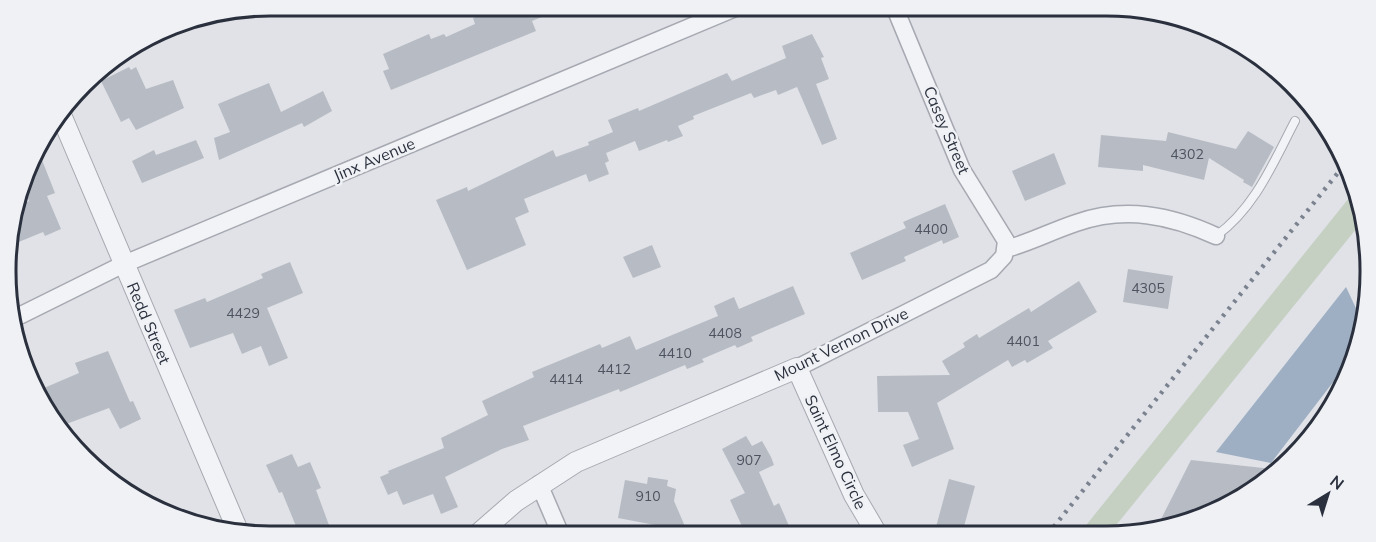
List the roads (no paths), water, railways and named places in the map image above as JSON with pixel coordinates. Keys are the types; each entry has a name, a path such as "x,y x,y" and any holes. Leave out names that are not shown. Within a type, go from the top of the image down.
{"street":[{"name":"Jinx Avenue","path":"20,315 124,264 716,16"},
{"name":"Casey Street","path":"898,16 962,170 1003,233 1006,249"},
{"name":"Redd Street","path":"64,123 234,523"},
{"path":"1006,249 1031,242 1073,224 1114,214 1149,214 1167,217 1216,236"},
{"name":"Mount Vernon Drive","path":"489,526 539,484 594,453 797,368 992,270 999,263 1006,249"},
{"name":"Saint Elmo Circle","path":"797,368 854,495 872,526"},
{"path":"539,484 557,526"}],"lane":[{"path":"1216,236 1240,215 1261,188 1295,121"}],"water":[{"path":"1346,287 1356,309 1351,337 1340,368 1335,380 1271,463 1216,452"}],"railway":[{"path":"1054,526 1339,172"}]}
